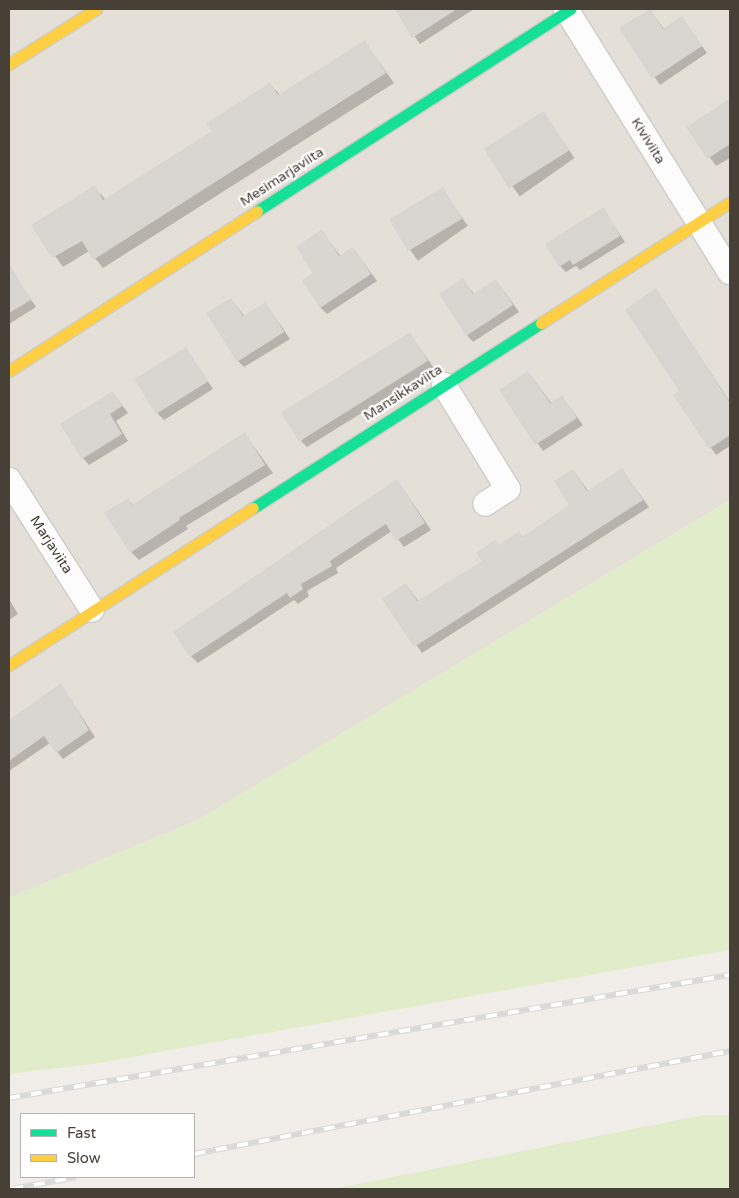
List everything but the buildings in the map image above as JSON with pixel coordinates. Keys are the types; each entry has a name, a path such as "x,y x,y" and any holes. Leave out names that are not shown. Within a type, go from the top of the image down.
{"street":[{"path":"9,64 96,9"},
{"name":"Kiviviita","path":"569,10 730,272"},
{"name":"Mesimarjaviita","path":"9,371 569,10"},
{"name":"Mansikkaviita","path":"9,665 730,202"},
{"path":"444,385 508,489 485,504"},
{"name":"Marjaviita","path":"9,480 92,610"}],"shaded area":[{"path":"9,9 730,9 730,500 198,820 9,898"}],"green space":[{"path":"730,500 730,950 93,1064 9,1074 9,898 198,820"},
{"path":"703,1115 730,1115 730,1189 333,1189"}],"railway":[{"path":"9,1098 730,975"},
{"path":"195,1154 730,1051"},
{"path":"12,1189 71,1178"}],"traffic: fast":[{"path":"257,211 571,9"},
{"path":"253,508 541,323"}],"traffic: slow":[{"path":"9,64 96,9"},
{"path":"541,323 730,202"},
{"path":"9,371 257,211"},
{"path":"9,665 253,508"}]}
